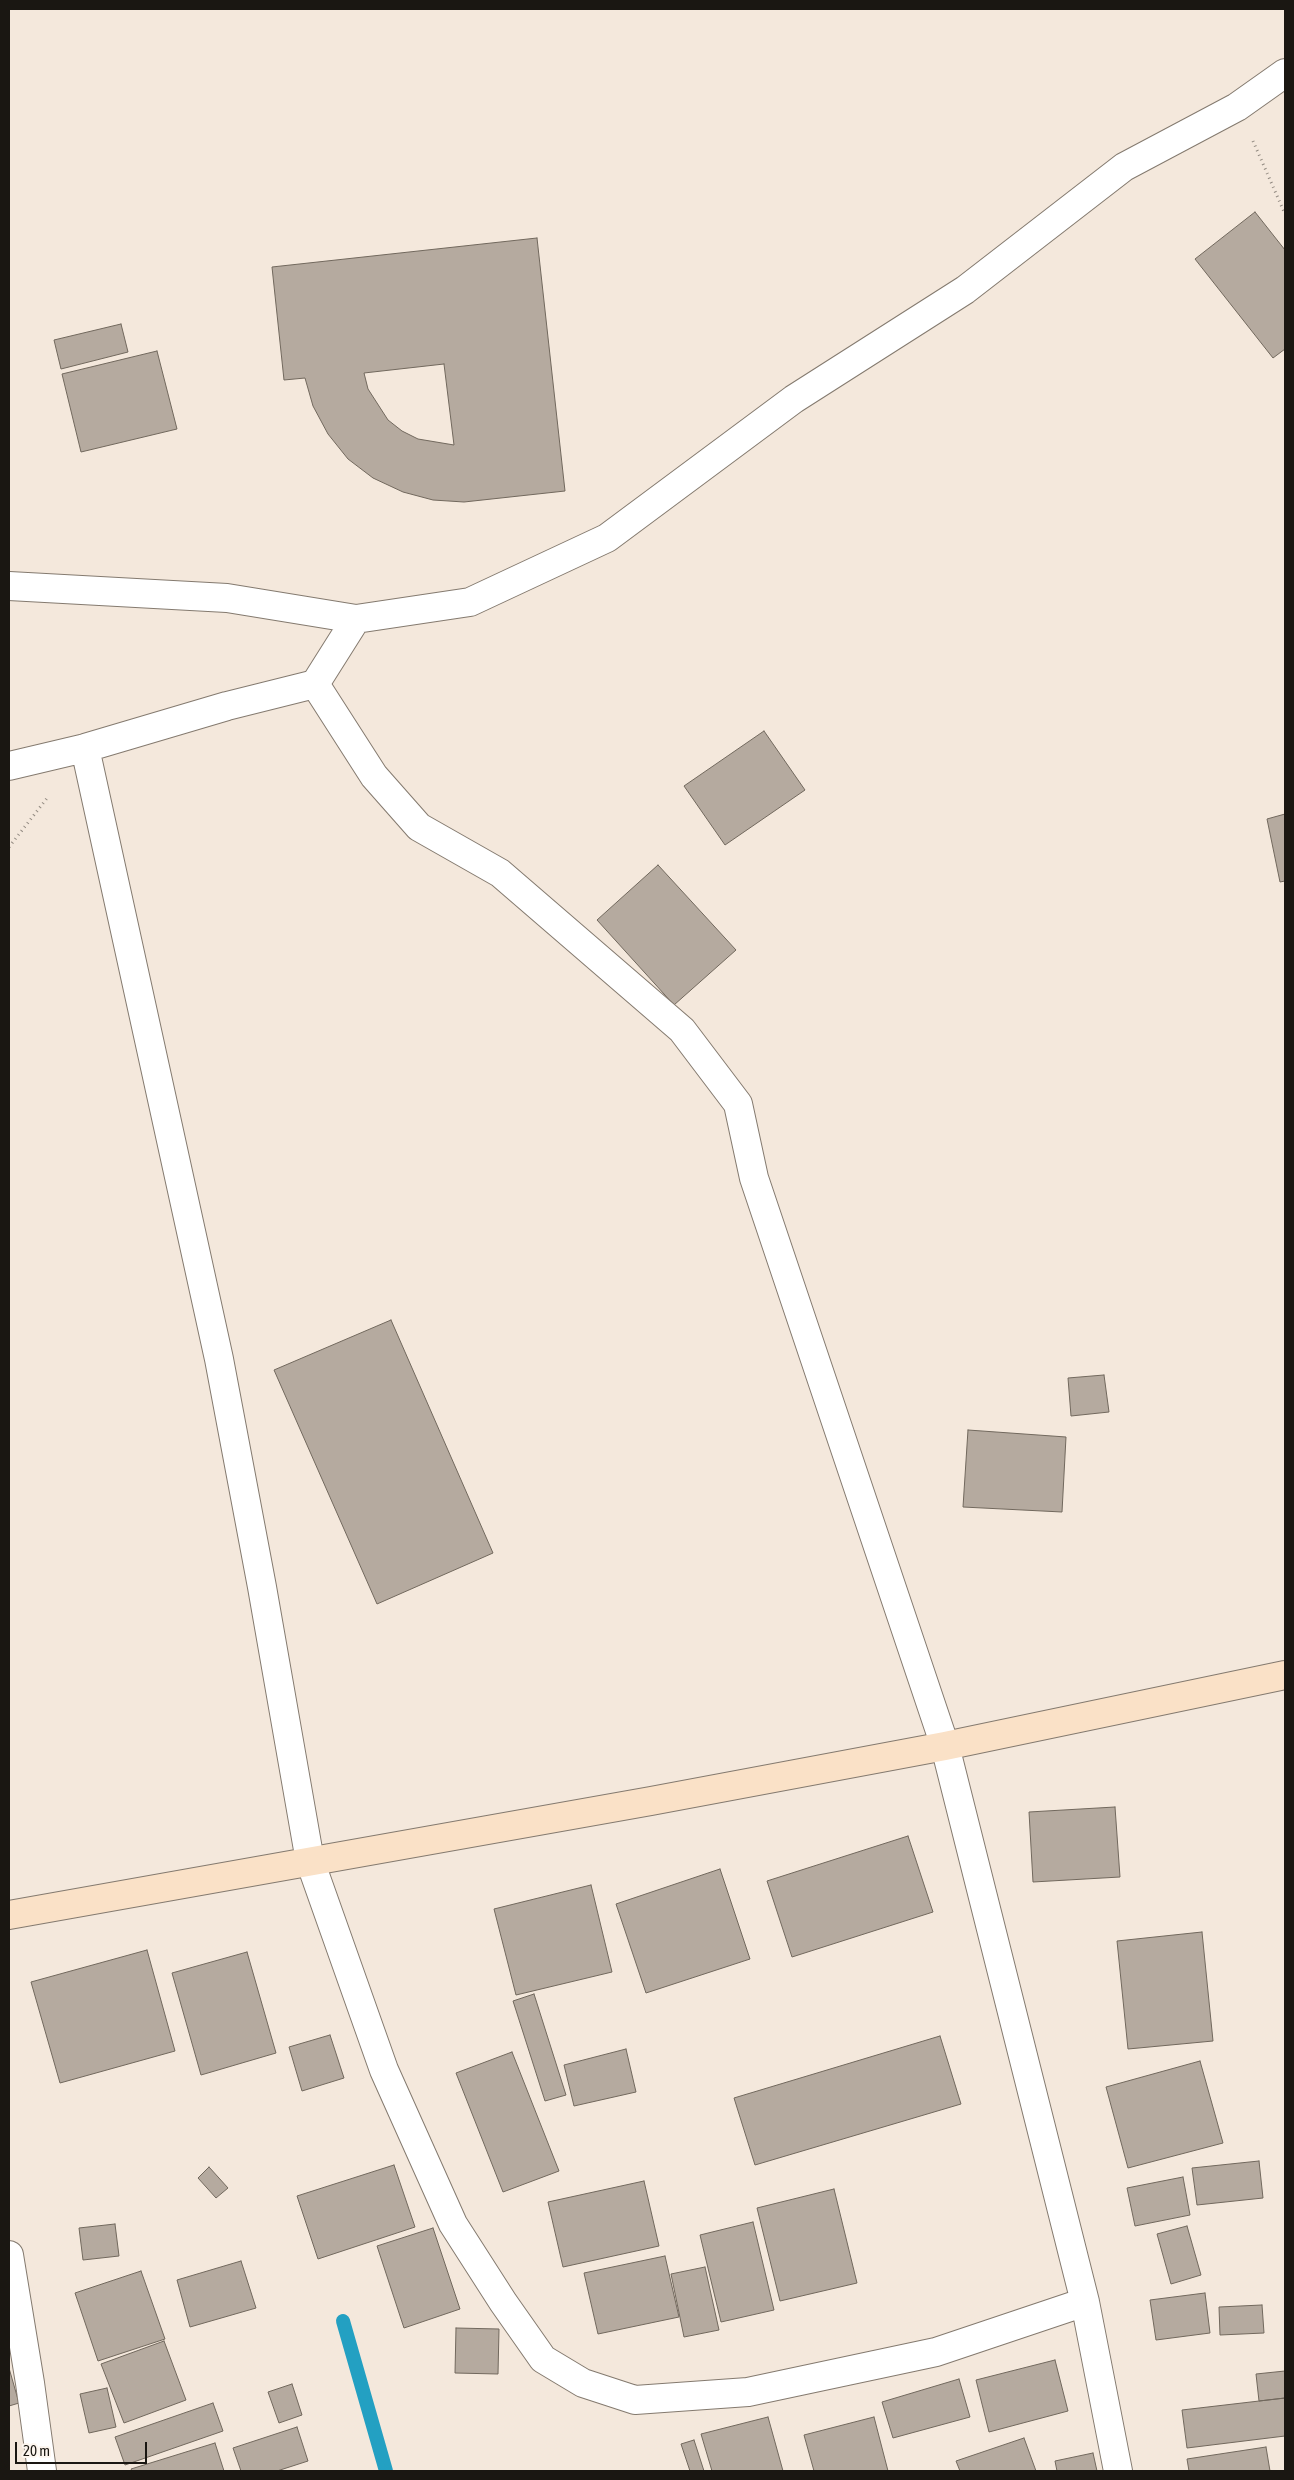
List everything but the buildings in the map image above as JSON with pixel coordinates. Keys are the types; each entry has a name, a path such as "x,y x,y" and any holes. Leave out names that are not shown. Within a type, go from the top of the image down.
{"street":[{"path":"9,586 227,598 356,619 470,602 607,538 794,399 965,290 1124,167 1237,106 1285,73"},
{"path":"9,766 85,748 227,706 315,684 356,619"},
{"path":"315,684 374,776 419,826 500,873 682,1030 738,1104 754,1178 945,1746 1085,2302 1118,2471"},
{"path":"85,748 219,1359 262,1587 310,1861 384,2070 453,2224 503,2302 543,2359 583,2383 635,2400 748,2392 936,2352 1085,2302"},
{"path":"9,1915 651,1801 945,1746 1285,1675"},
{"path":"9,2254 42,2471"}],"path":[{"path":"1237,106 1285,214"}],"waterway":[{"path":"343,2321 386,2471"}]}
